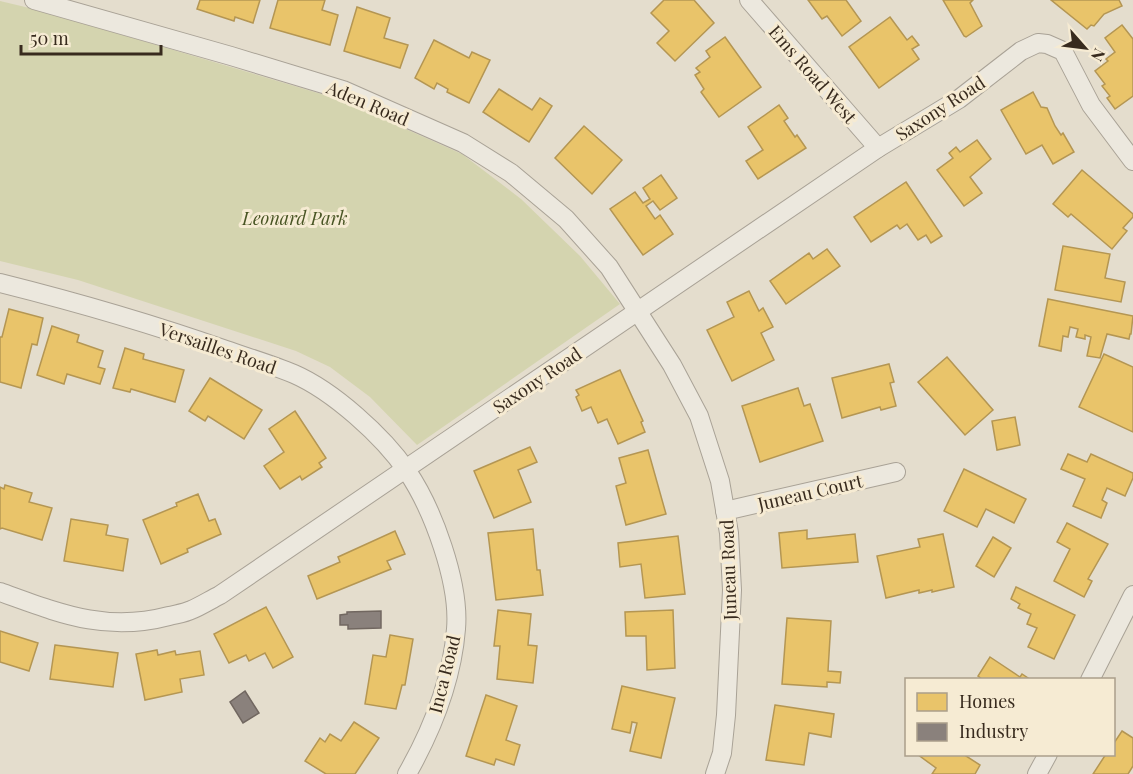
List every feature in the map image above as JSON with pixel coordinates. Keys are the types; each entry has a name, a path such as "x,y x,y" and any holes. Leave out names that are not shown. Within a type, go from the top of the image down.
{"street":[{"name":"Aden Road","path":"34,0 343,90 463,143 511,173 566,219 609,267 638,312"},
{"name":"Ems Road West","path":"748,0 878,148"},
{"name":"Saxony Road","path":"0,592 60,613 102,622 152,621 190,611 220,595 878,148 959,99 1020,51 1038,43 1063,51 1091,105 1133,161"},
{"name":"Versailles Road","path":"0,283 170,331 296,375 337,401 369,427 406,469"},
{"name":"Juneau Road","path":"638,312 672,365 699,416 720,481 729,533 732,590 726,715 722,753 715,774"},
{"name":"Inca Road","path":"406,469 415,483 437,532 452,579 456,627 453,654 442,696 424,743 407,774"},
{"name":"Juneau Court","path":"725,511 896,472"},
{"path":"1091,678 1132,599"},
{"path":"1037,774 1047,756"}],"green space":[{"name":"Leonard Park","path":"0,1 42,11 338,99 462,154 521,199 580,256 620,304 417,445 370,397 330,367 296,351 78,280 0,261"}],"building: Homes":[{"path":"200,0 260,0 253,23 235,17 234,21 197,9"},
{"path":"278,0 325,0 322,10 338,15 330,45 270,28"},
{"path":"664,0 694,0 714,23 675,61 657,43 669,31 651,13"},
{"path":"808,0 846,0 861,21 842,36 827,16 822,19"},
{"path":"943,0 973,0 970,3 982,26 966,37 964,36"},
{"path":"1051,0 1119,0 1122,6 1104,14 1094,26 1091,25 1087,29"},
{"path":"357,7 390,18 384,38 408,45 400,68 344,51"},
{"path":"890,17 907,40 912,36 919,45 912,49 919,59 879,88 849,47"},
{"path":"1122,25 1133,39 1133,96 1115,109 1107,98 1110,96 1102,86 1105,84 1095,71 1115,52 1105,38"},
{"path":"725,37 761,87 719,117 701,92 704,89 695,75 700,72 696,68 710,57 706,51"},
{"path":"434,40 469,58 472,52 490,60 469,103 447,92 448,89 437,83 434,89 415,78"},
{"path":"499,89 532,110 540,98 552,106 529,142 483,112"},
{"path":"1033,92 1041,107 1047,108 1055,126 1061,135 1063,133 1074,152 1053,164 1042,145 1026,154 1001,110"},
{"path":"779,105 788,118 784,121 806,148 758,179 746,161 763,150 748,127"},
{"path":"584,126 622,160 592,194 555,158"},
{"path":"977,140 991,159 970,177 982,193 964,206 937,170 953,158 949,153 956,147 960,152"},
{"path":"1082,170 1133,214 1123,228 1127,231 1112,249 1071,214 1068,217 1053,204"},
{"path":"661,175 677,198 660,210 653,201 646,206 655,219 660,215 673,234 643,255 610,209 635,192 643,203 650,199 643,188"},
{"path":"906,182 942,236 931,243 926,235 918,240 907,224 900,229 897,225 871,242 854,217"},
{"path":"1063,246 1110,254 1105,278 1125,282 1121,302 1055,290"},
{"path":"827,249 840,266 786,304 770,281 809,253 813,259"},
{"path":"749,291 759,311 763,308 773,327 761,333 774,360 732,381 707,330 734,317 727,302"},
{"path":"1048,299 1133,316 1129,339 1107,334 1100,358 1087,356 1091,337 1085,335 1085,339 1076,337 1078,329 1070,327 1068,337 1063,336 1061,351 1039,346"},
{"path":"9,309 43,318 37,345 32,344 21,388 0,382 0,337 2,337"},
{"path":"52,326 79,335 77,342 103,351 98,367 105,369 100,384 67,374 64,384 37,375"},
{"path":"125,348 144,354 143,359 184,370 175,402 131,389 130,392 113,388"},
{"path":"1104,354 1133,367 1133,432 1079,407"},
{"path":"947,357 993,410 965,435 918,382"},
{"path":"889,364 894,382 890,383 896,406 881,410 880,407 842,418 832,378"},
{"path":"620,370 643,421 641,422 645,432 618,444 607,419 598,423 591,407 582,411 576,397 579,395 576,390"},
{"path":"210,378 262,410 244,439 208,416 205,421 189,411"},
{"path":"798,388 804,406 810,404 823,441 760,462 742,406"},
{"path":"295,411 326,458 319,463 322,467 302,480 300,476 280,489 264,466 284,452 269,429"},
{"path":"1015,417 1020,445 997,450 992,421"},
{"path":"530,447 537,462 518,470 531,502 494,518 474,471"},
{"path":"648,450 666,514 626,525 616,486 626,483 619,458"},
{"path":"1068,454 1087,462 1091,454 1133,473 1125,496 1107,488 1102,500 1107,503 1101,518 1073,506 1085,479 1061,469"},
{"path":"964,469 1026,499 1014,523 986,509 977,527 944,511"},
{"path":"5,485 32,493 29,502 52,508 42,540 0,529 0,487 4,489"},
{"path":"198,494 209,521 215,519 221,534 161,564 143,520 177,506 176,503"},
{"path":"71,519 108,525 106,535 128,539 123,571 64,561"},
{"path":"1067,523 1108,544 1088,579 1092,581 1084,597 1054,581 1070,549 1057,542"},
{"path":"533,529 537,570 540,570 543,595 496,600 488,533"},
{"path":"807,530 807,539 855,534 858,562 782,568 779,533"},
{"path":"395,531 405,554 387,561 391,569 317,599 308,576 340,562 338,557"},
{"path":"943,534 954,587 932,592 932,590 919,593 919,590 886,598 877,556 920,547 918,539"},
{"path":"678,536 685,594 645,598 641,564 620,567 618,543"},
{"path":"993,537 1011,548 994,577 976,566"},
{"path":"1016,587 1075,615 1054,659 1028,647 1037,628 1027,624 1031,614 1018,608 1020,604 1011,599"},
{"path":"266,607 293,657 273,668 265,653 249,661 246,655 229,663 214,634"},
{"path":"498,610 531,614 528,645 537,646 533,683 497,679 500,646 494,646"},
{"path":"673,610 675,668 647,670 646,636 626,636 625,612"},
{"path":"787,618 831,621 828,671 841,672 840,683 827,682 827,687 782,684"},
{"path":"0,631 38,643 29,671 0,662"},
{"path":"390,635 413,639 405,685 402,685 396,709 365,704 373,655 386,657"},
{"path":"55,645 118,653 113,687 50,679"},
{"path":"157,650 158,655 175,651 176,655 200,651 204,675 180,679 182,692 145,700 136,654"},
{"path":"990,657 1020,677 1022,674 1028,678 980,678 978,676"},
{"path":"622,686 675,698 661,758 630,751 637,723 632,722 630,733 612,729"},
{"path":"486,695 517,706 506,740 520,745 514,765 496,759 494,765 466,756"},
{"path":"775,705 834,714 831,737 809,733 804,765 766,760"},
{"path":"354,722 379,738 355,774 326,774 305,761 320,738 325,742 330,734 341,741"},
{"path":"1122,731 1133,738 1133,766 1128,774 1093,774 1105,756 1115,756 1115,742"},
{"path":"920,756 966,756 980,765 975,774 932,774 936,768"}],"building: Industry":[{"path":"381,611 381,628 348,629 348,625 340,625 340,615 347,614 347,612"},
{"path":"245,691 259,713 243,723 230,702"}]}
